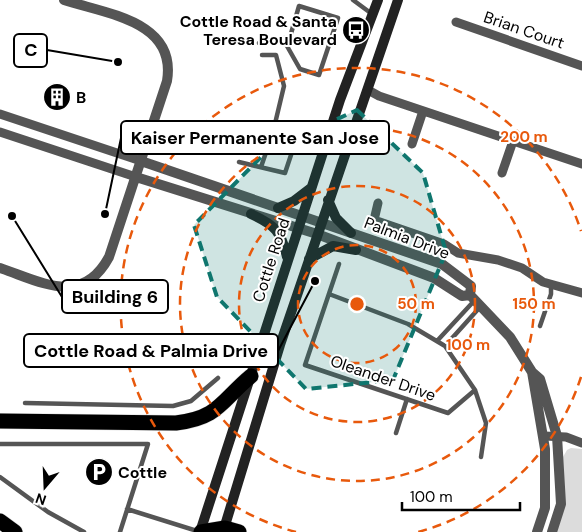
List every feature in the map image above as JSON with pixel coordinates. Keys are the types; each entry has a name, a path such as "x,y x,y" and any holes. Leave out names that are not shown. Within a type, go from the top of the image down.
{"highway":[{"path":"0,421 176,423 197,420 224,404 233,391 251,376"},
{"path":"0,520 15,532"},
{"path":"200,532 229,531"}],"main road":[{"name":"Cottle Road","path":"200,532 287,258 376,0"},
{"path":"229,531 309,258 398,0"},
{"path":"278,208 294,201 311,188"},
{"path":"328,200 336,218 351,233"},
{"path":"251,214 267,222 278,231 287,258"},
{"path":"309,258 333,246 356,250"}],"street":[{"path":"0,268 62,287 83,284 93,279 109,257 167,81 168,58 163,44 152,32 88,3 64,0"},
{"name":"Brian Court","path":"456,22 582,66"},
{"path":"368,90 379,96 582,164"},
{"path":"412,144 423,111"},
{"path":"0,114 141,161"},
{"path":"0,132 136,177"},
{"path":"502,173 513,141"},
{"name":"Palmia Drive","path":"141,161 442,264 471,286 475,300 510,337 532,372 540,378 556,436 561,504 552,532"},
{"name":"Palmia Drive","path":"136,177 298,227 434,278 462,296 475,300"},
{"path":"378,203 374,220 444,244 458,253 498,260 522,268 544,282 582,293"},
{"name":"Palmia Drive","path":"532,372 544,436 545,508 537,532"},
{"path":"544,436 556,436 582,443"}],"lane":[{"path":"353,0 372,13"},
{"path":"259,43 283,39 290,38 299,6 338,18 319,75 300,69 283,39"},
{"path":"261,167 274,132 284,86 276,55 262,55"},
{"path":"239,162 285,173 296,140 274,132"},
{"path":"339,264 329,294 408,324 444,346 475,390 486,423 481,457"},
{"path":"540,326 551,294 551,283"},
{"name":"Oleander Drive","path":"329,294 305,365 448,413 475,390"},
{"path":"437,342 475,300"},
{"path":"444,346 475,300"},
{"path":"25,403 173,406 191,401 218,378"},
{"path":"396,433 408,399"},
{"path":"0,444 148,444 120,532"},
{"path":"0,477 48,512 84,532"},
{"path":"127,508 200,532"}],"highlighted area":[{"path":"357,110 423,173 446,252 393,380 306,389 217,297 194,225 267,151"}],"shaded area":[{"path":"571,448 582,449 582,532 556,532 563,457 567,450"}],"place":[{"name":"Cottle Road & Santa Teresa Boulevard","path":"356,30"},
{"name":"C","path":"118,62"},
{"name":"B","path":"57,97"},
{"name":"Kaiser Permanente San Jose","path":"105,214"},
{"name":"Building 6","path":"12,216"},
{"name":"Cottle Road & Palmia Drive","path":"315,281"},
{"name":"Cottle","path":"99,472"}]}
